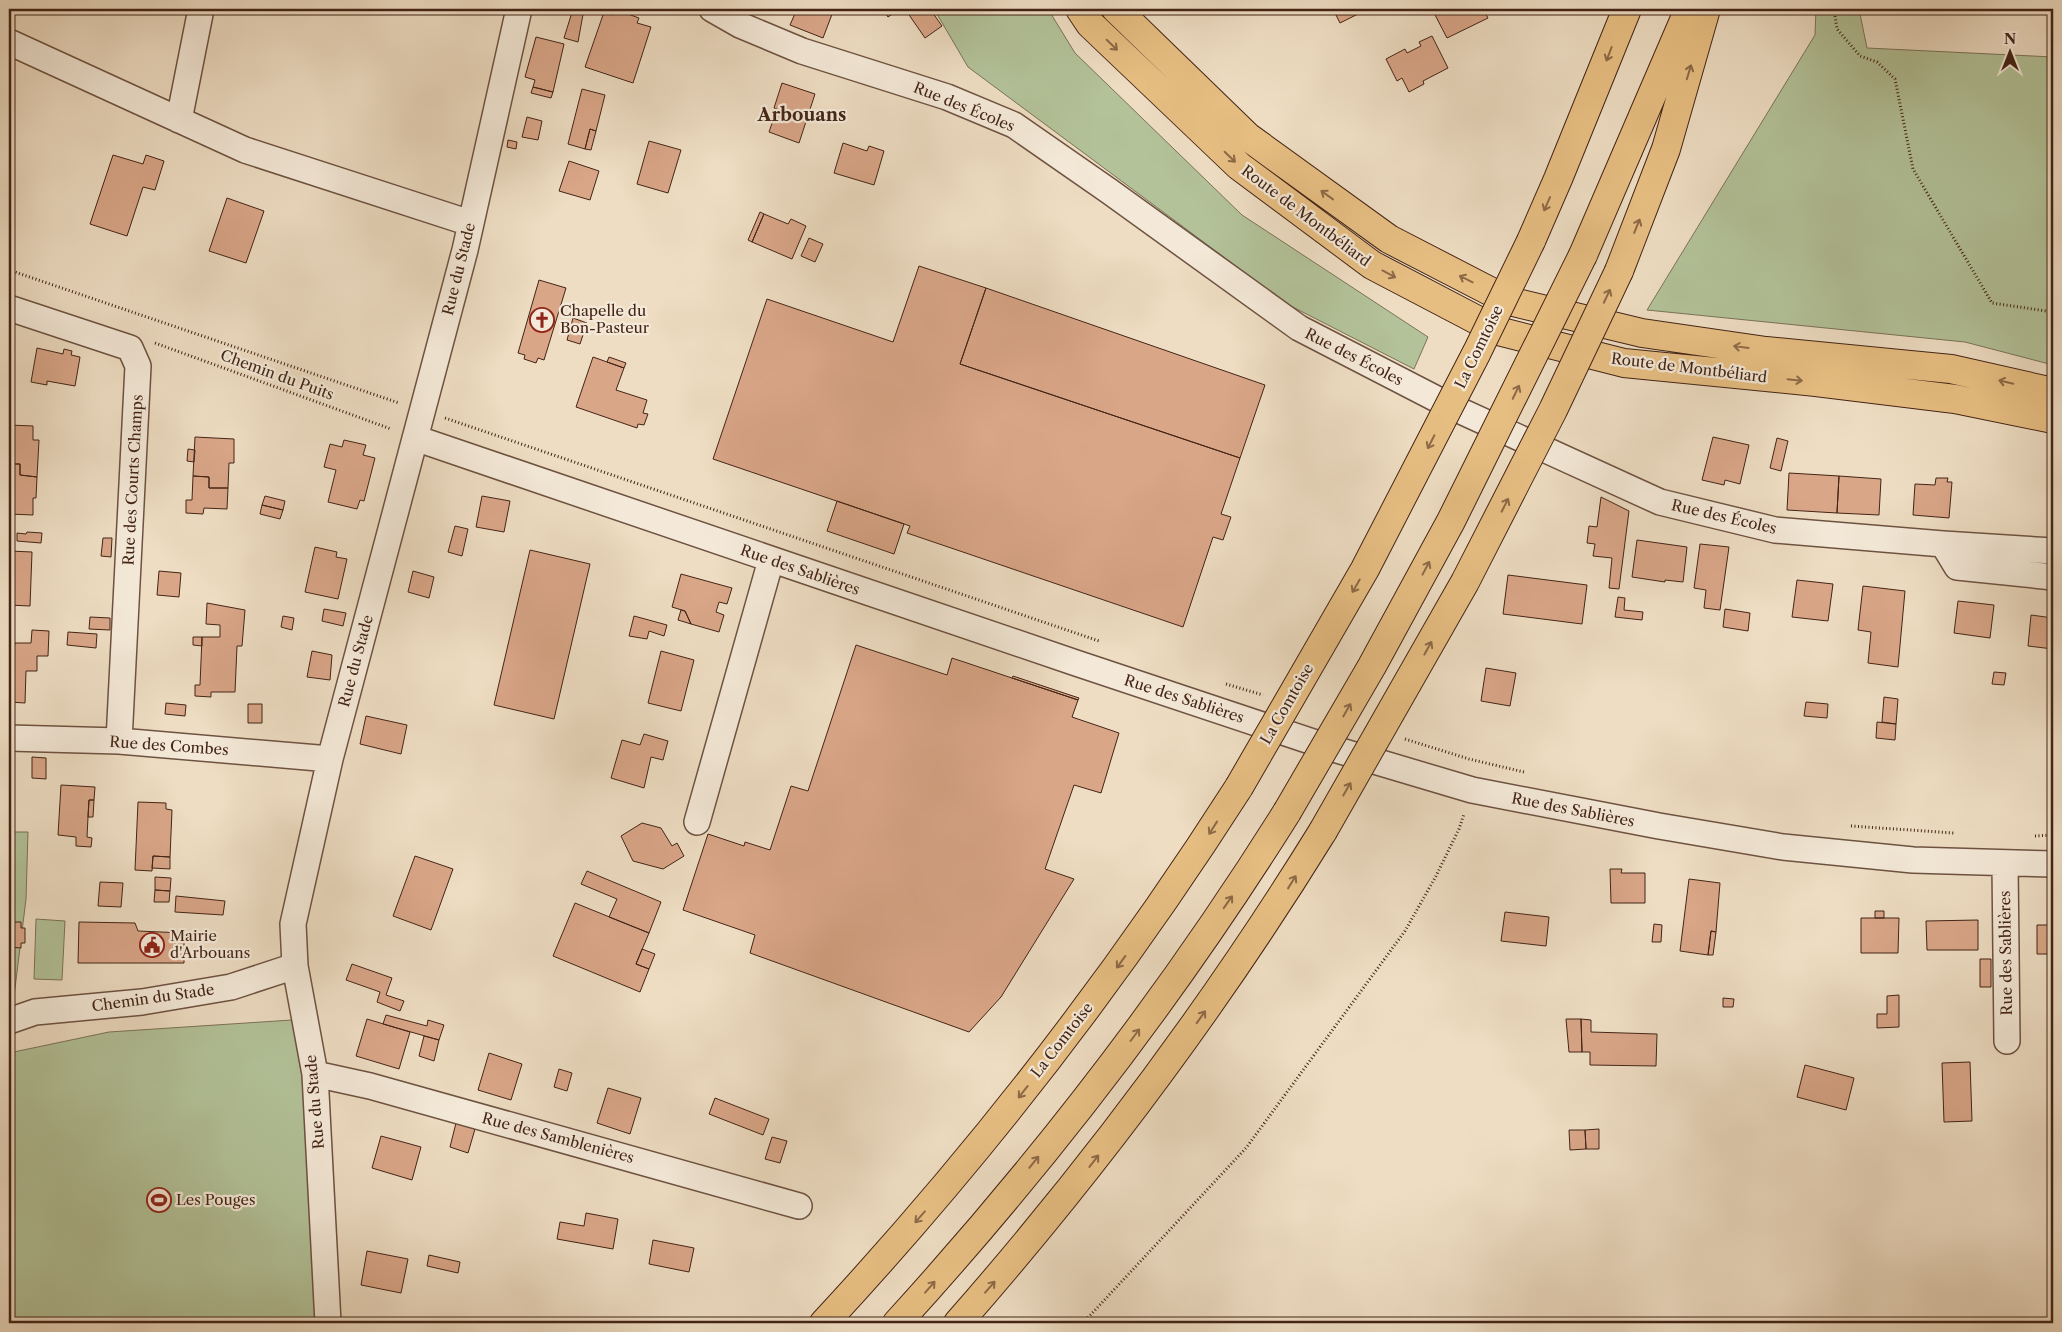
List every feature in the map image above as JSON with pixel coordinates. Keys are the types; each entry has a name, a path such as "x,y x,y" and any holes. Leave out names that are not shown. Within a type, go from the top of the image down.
{"main road":[{"name":"Route de Montbéliard","path":"1080,9 1090,24 1239,166 1372,265 1498,331 1624,363 1816,382 1955,399 2053,419"},
{"name":"Route de Montbéliard","path":"1116,9 1248,136 1389,239 1509,301 1642,333 1766,351 1951,369 2053,392"},
{"name":"La Comtoise","path":"824,1323 947,1186 1052,1054 1155,914 1239,787 1366,569 1477,352 1562,170 1627,9"},
{"path":"897,1323 967,1244 1110,1068 1252,868 1287,812 1376,658 1451,521 1583,255 1689,9"},
{"path":"958,1323 1056,1209 1149,1089 1247,950 1323,831 1465,582 1553,410 1619,271 1666,149 1706,9"}],"street":[{"path":"179,120 201,9"},
{"name":"Rue du Stade","path":"328,1323 315,1074 295,966 293,924 330,759 465,250 518,9"},
{"name":"Rue des Écoles","path":"712,9 740,25 802,50 947,97 1014,125 1299,328 1452,407 1660,502 1775,530 2053,551"},
{"path":"9,42 244,150 470,223"},
{"path":"9,308 130,348"},
{"name":"Rue des Courts Champs","path":"119,741 138,366 130,348"},
{"name":"Rue des Sablières","path":"415,438 1334,749 1472,790 1659,826 1783,847 1913,860 2053,864"},
{"path":"1943,544 1957,567 2053,577"},
{"path":"697,822 771,560"},
{"name":"Rue des Combes","path":"9,738 119,741 330,759"},
{"name":"Rue des Sablières","path":"2005,864 2007,1041"},
{"name":"Chemin du Stade","path":"9,1021 35,1012 142,1002 231,987 295,966"},
{"name":"Rue des Samblenières","path":"315,1074 370,1086 799,1206"}],"path":[{"path":"1834,9 1837,29 1860,56 1878,62 1896,79 1913,169 1992,304 2053,312"},
{"path":"9,270 1103,642"},
{"name":"Chemin du Puits","path":"130,348 150,342 415,438"},
{"path":"1225,683 1272,698"},
{"path":"1403,739 1469,759 1526,772"},
{"path":"1084,1323 1246,1148 1406,931 1459,829 1472,790"},
{"path":"1844,825 1960,834"},
{"path":"2026,836 2053,835"}],"green space":[{"path":"934,9 1048,9 1075,53 1242,215 1428,337 1414,369 1287,304 968,67"},
{"path":"1816,9 1859,9 1867,48 2053,57 2053,365 1965,342 1647,310 1815,35"},
{"path":"9,832 28,832 26,899 9,1037"},
{"path":"36,919 65,921 62,980 34,979"},
{"name":"Les Pouges","path":"292,1020 302,1076 316,1323 9,1323 9,1053 109,1032"}],"building":[{"path":"573,9 584,9 578,42 564,38"},
{"path":"614,9 639,18 637,23 651,27 633,83 585,67 604,12 612,15"},
{"path":"797,9 834,9 823,38 790,25"},
{"path":"882,9 900,9 888,17"},
{"path":"905,9 930,9 942,26 925,38"},
{"path":"1333,9 1368,9 1340,23"},
{"path":"1432,9 1483,9 1488,18 1447,38"},
{"path":"1432,36 1448,68 1423,81 1424,84 1409,92 1402,78 1397,81 1386,59 1405,49 1407,53 1421,46 1419,42"},
{"path":"536,37 564,44 553,92 533,87 535,80 525,77"},
{"path":"782,83 815,94 799,143 769,132 777,109 774,108"},
{"path":"533,87 553,92 551,98 531,93"},
{"path":"582,89 605,95 596,131 590,129 585,149 568,144"},
{"path":"527,117 542,121 538,140 522,137"},
{"path":"590,129 596,131 591,150 585,149"},
{"path":"508,140 517,142 516,149 507,147"},
{"path":"649,141 681,150 668,193 637,184"},
{"path":"843,143 867,151 869,146 884,151 874,185 834,173"},
{"path":"113,155 143,164 146,155 164,161 155,190 143,187 127,236 90,224"},
{"path":"569,161 599,171 590,200 559,191"},
{"path":"227,198 264,211 246,263 209,251"},
{"path":"760,212 764,214 752,242 748,240"},
{"path":"764,214 788,224 791,219 806,226 792,259 752,242"},
{"path":"809,238 823,244 815,262 801,256"},
{"path":"919,266 986,288 960,364 1240,458 1221,514 1231,517 1223,540 1213,537 1183,627 907,533 910,526 713,459 767,299 893,342"},
{"name":"Chapelle du Bon-Pasteur","path":"539,280 566,288 544,360 538,358 536,363 524,359 525,355 518,353"},
{"path":"986,288 1265,385 1240,458 960,364"},
{"path":"573,318 587,323 580,344 567,340"},
{"path":"37,348 63,354 64,349 72,351 71,355 80,357 75,386 47,381 47,385 31,382"},
{"path":"593,357 624,368 616,390 647,400 643,413 648,414 644,425 638,424 637,428 576,407"},
{"path":"609,357 626,363 624,368 607,362"},
{"path":"9,425 33,426 33,440 39,440 37,477 20,475 20,464 9,464"},
{"path":"195,437 234,439 234,463 229,463 228,488 209,488 209,477 193,476"},
{"path":"1713,437 1749,445 1740,484 1725,480 1724,485 1702,480"},
{"path":"1777,438 1788,441 1781,471 1770,468"},
{"path":"344,440 366,445 363,455 375,458 364,501 360,500 357,509 328,502 336,470 324,467 330,444 342,447"},
{"path":"188,449 195,450 194,462 187,461"},
{"path":"9,464 20,464 20,475 37,477 36,498 33,498 33,515 9,514"},
{"path":"1789,473 1839,476 1837,513 1787,510"},
{"path":"193,476 209,477 209,488 228,488 227,509 204,508 203,514 186,513 186,500 192,500"},
{"path":"1839,476 1881,479 1879,515 1837,513"},
{"path":"1936,478 1948,478 1947,482 1952,482 1949,518 1913,515 1915,484 1935,485"},
{"path":"265,496 285,501 283,510 262,505"},
{"path":"482,496 510,501 504,532 476,527"},
{"path":"1601,497 1629,511 1619,589 1609,588 1612,558 1593,556 1595,544 1587,543 1589,526 1597,527"},
{"path":"837,501 904,524 894,554 827,531"},
{"path":"262,505 283,510 280,519 260,514"},
{"path":"455,526 468,529 462,556 448,552"},
{"path":"27,532 42,533 41,543 17,541 17,533 26,534"},
{"path":"103,538 112,538 111,557 101,556"},
{"path":"1637,540 1687,547 1683,582 1665,580 1665,582 1632,577"},
{"path":"1700,544 1729,547 1720,610 1704,608 1706,590 1694,588"},
{"path":"315,547 337,552 336,557 347,559 338,599 305,592"},
{"path":"530,550 590,564 554,719 494,705"},
{"path":"9,551 32,552 30,606 9,605"},
{"path":"159,571 181,573 179,597 157,595"},
{"path":"413,571 434,577 429,598 408,592"},
{"path":"681,574 732,588 727,604 719,602 716,612 724,615 719,632 691,624 685,611 672,607"},
{"path":"1508,575 1587,585 1582,624 1503,614"},
{"path":"1797,580 1833,584 1828,621 1792,617"},
{"path":"1863,586 1905,591 1898,667 1868,663 1871,632 1858,630"},
{"path":"1618,597 1625,598 1624,610 1643,612 1642,620 1615,617"},
{"path":"1958,601 1994,605 1990,638 1954,633"},
{"path":"207,603 245,610 242,646 237,646 235,692 211,692 211,697 195,696 195,685 200,685 202,637 220,637 220,625 206,624"},
{"path":"324,609 346,613 343,626 322,621"},
{"path":"1725,609 1750,613 1748,631 1723,627"},
{"path":"681,610 685,611 691,624 678,620"},
{"path":"2031,615 2053,618 2053,649 2028,646"},
{"path":"283,616 294,618 292,630 281,627"},
{"path":"634,616 667,625 664,636 649,631 647,639 629,636"},
{"path":"90,617 110,618 110,630 89,629"},
{"path":"32,630 49,631 48,656 37,656 37,671 26,671 25,703 9,702 9,648 14,648 15,643 31,643"},
{"path":"68,632 97,634 96,648 67,645"},
{"path":"193,637 202,637 202,646 193,645"},
{"path":"856,645 947,675 952,658 1078,700 1072,717 1119,733 1101,793 1074,785 1045,869 1074,879 1001,997 969,1032 750,953 755,935 683,910 708,834 744,846 745,842 770,850 791,786 808,791"},
{"path":"312,651 332,655 330,680 307,677"},
{"path":"661,651 694,660 681,711 648,703"},
{"path":"1486,668 1516,673 1510,706 1481,701"},
{"path":"1994,672 2006,673 2004,685 1992,684"},
{"path":"1013,676 1079,698 1078,700 1012,678"},
{"path":"1884,697 1898,699 1896,724 1882,722"},
{"path":"1806,702 1828,704 1827,718 1804,716"},
{"path":"166,703 186,705 185,716 165,714"},
{"path":"248,704 262,704 262,723 248,723"},
{"path":"366,716 407,725 401,754 360,744"},
{"path":"1877,722 1896,724 1895,740 1876,738"},
{"path":"644,734 668,741 663,760 651,757 644,788 611,778 622,740 640,745"},
{"path":"32,757 46,758 46,779 32,778"},
{"path":"61,785 95,787 94,800 89,800 87,837 92,838 91,847 76,846 76,837 58,835"},
{"path":"89,800 94,800 93,817 88,817"},
{"path":"138,802 166,803 166,809 172,810 170,857 153,856 152,871 135,870"},
{"path":"642,823 661,828 672,846 677,843 684,856 663,869 633,861 621,836"},
{"path":"153,856 170,857 170,869 152,868"},
{"path":"415,856 453,869 431,930 393,916"},
{"path":"1610,869 1622,869 1621,873 1645,873 1645,903 1611,903"},
{"path":"587,871 661,902 649,933 609,917 617,899 581,884"},
{"path":"155,877 171,878 170,891 155,890"},
{"path":"1689,879 1720,883 1716,932 1711,931 1708,955 1680,951"},
{"path":"100,882 123,883 121,907 98,906"},
{"path":"155,890 170,891 169,902 154,902"},
{"path":"176,896 225,901 223,915 175,912"},
{"path":"575,903 649,933 636,964 649,969 640,992 553,956"},
{"path":"9,911 11,911 10,922 21,922 21,928 25,928 25,943 21,943 21,948 10,947 9,974"},
{"path":"1875,911 1884,911 1884,918 1875,918"},
{"path":"1505,912 1549,917 1546,946 1501,941"},
{"path":"1861,918 1899,918 1898,953 1861,953"},
{"path":"2051,918 2053,918 2053,954 2037,954 2037,925 2051,925"},
{"path":"1978,920 1978,950 1927,950 1926,921"},
{"path":"79,922 135,923 138,931 184,933 184,963 78,963"},
{"path":"1654,924 1662,925 1661,942 1652,942"},
{"path":"1711,931 1716,932 1713,955 1708,955"},
{"path":"642,949 655,954 649,969 636,964"},
{"path":"1980,959 1991,959 1991,987 1980,987"},
{"path":"352,964 392,978 386,995 404,1001 400,1011 377,1002 380,992 346,980"},
{"path":"1899,995 1899,1027 1877,1028 1877,1014 1887,1014 1887,996"},
{"path":"1723,998 1734,999 1733,1007 1723,1007"},
{"path":"386,1015 427,1026 428,1020 444,1025 439,1040 383,1024"},
{"path":"367,1019 410,1032 399,1069 356,1056"},
{"path":"1566,1019 1581,1019 1582,1052 1569,1052"},
{"path":"1581,1019 1591,1020 1591,1032 1657,1034 1656,1066 1590,1065 1590,1052 1582,1052"},
{"path":"424,1036 439,1040 434,1061 419,1056"},
{"path":"489,1053 522,1064 511,1100 478,1090"},
{"path":"1970,1062 1972,1121 1944,1122 1942,1063"},
{"path":"1805,1065 1854,1078 1846,1110 1797,1097"},
{"path":"559,1069 572,1073 567,1091 554,1087"},
{"path":"608,1088 641,1098 630,1134 597,1123"},
{"path":"715,1098 769,1119 763,1135 709,1114"},
{"path":"456,1123 475,1129 468,1153 450,1147"},
{"path":"1599,1129 1599,1149 1586,1149 1585,1130"},
{"path":"1569,1130 1585,1130 1586,1149 1570,1150"},
{"path":"381,1136 421,1147 412,1180 372,1168"},
{"path":"772,1137 787,1141 780,1163 765,1159"},
{"path":"586,1213 618,1219 613,1249 557,1239 560,1222 584,1226"},
{"path":"653,1240 694,1248 689,1272 649,1264"},
{"path":"367,1251 408,1259 401,1293 361,1285"},
{"path":"429,1255 460,1262 458,1273 427,1266"}],"place":[{"name":"Chapelle du Bon-Pasteur","path":"542,320"},
{"name":"Mairie d'Arbouans","path":"152,945"},
{"name":"Les Pouges","path":"159,1200"}],"district":[{"name":"Arbouans","path":"802,115"}]}
